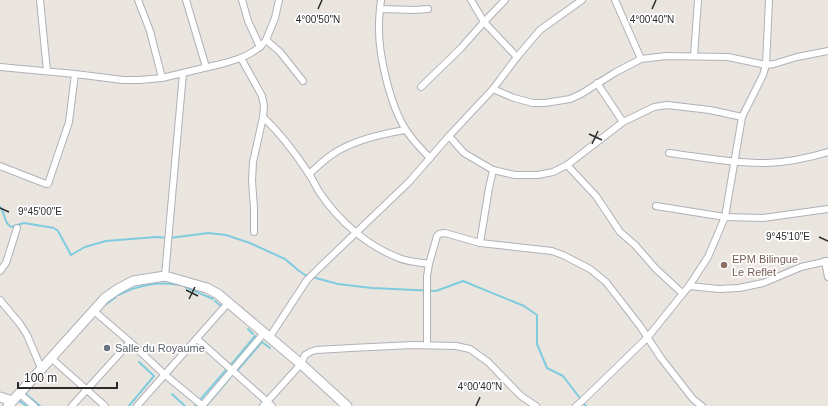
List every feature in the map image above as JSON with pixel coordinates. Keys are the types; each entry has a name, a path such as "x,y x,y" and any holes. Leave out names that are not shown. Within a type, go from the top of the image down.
{"main road":[{"path":"0,397 10,404 105,298 134,281 165,276 207,288 218,294 301,364 347,406"}],"street":[{"path":"40,0 47,71"},
{"path":"138,0 150,31 162,78"},
{"path":"186,0 206,67"},
{"path":"242,0 248,21 260,47"},
{"path":"0,67 123,80 162,78 241,58 251,53 260,47 266,40 275,18 279,0"},
{"path":"381,0 379,26 385,72 392,98 405,130 412,140 430,158"},
{"path":"471,0 484,22 517,57"},
{"path":"421,87 461,48 505,0"},
{"path":"94,311 202,406 232,370 266,336 307,280 355,232 409,182 493,89 540,30 582,0"},
{"path":"615,0 640,59"},
{"path":"694,56 698,0"},
{"path":"576,406 647,338 689,286 708,257 725,217 733,161 742,117 766,65 769,0"},
{"path":"380,9 415,10 428,8"},
{"path":"266,40 280,52 304,81"},
{"path":"493,89 514,98 533,103 546,104 570,99 581,94 597,83 640,59 666,56 728,57 766,65 828,51"},
{"path":"241,58 262,96 264,106 253,162 252,181 254,232"},
{"path":"165,276 183,72"},
{"path":"0,166 48,184 69,122 75,74"},
{"path":"597,83 623,122"},
{"path":"449,136 464,153 493,170 515,176 538,175 553,172 568,165 623,122 654,107 667,105 710,110 742,117"},
{"path":"263,117 286,141 320,192 339,216 355,232 383,251 400,259 429,264"},
{"path":"309,174 331,155 348,146 374,136 405,130"},
{"path":"669,153 733,161 767,163 806,158 828,152"},
{"path":"568,165 596,196 620,232 635,245 656,269 682,293"},
{"path":"480,242 493,170"},
{"path":"656,206 725,217 763,218 828,209"},
{"path":"0,271 6,263 17,228"},
{"path":"428,345 426,302 429,264 437,236 439,234 480,242 552,252 563,255 590,269 606,282 640,326 661,358 693,399 702,406"},
{"path":"689,286 719,289 739,288 763,283 801,266 827,261 828,277"},
{"path":"0,300 27,335 41,368"},
{"path":"136,406 228,303"},
{"path":"197,339 232,370 265,404 272,406"},
{"path":"72,406 130,342"},
{"path":"265,404 301,364 305,355 310,352 316,350 428,345 456,346 470,349 488,362 521,396 535,406"},
{"path":"51,358 106,406"},
{"path":"19,393 34,406"}],"waterway":[{"path":"0,207 8,225 11,227 24,223 54,228 58,231 71,255 85,247 106,241 156,237 170,238 208,233 226,235 250,243 285,259 305,275 338,284 372,288 436,291 463,281 524,306 537,315 537,344 547,368 563,376 586,406"},
{"path":"119,295 141,286 165,283 180,285"},
{"path":"185,287 213,299"},
{"path":"105,305 116,297"},
{"path":"215,301 221,306"},
{"path":"248,329 253,334"},
{"path":"230,366 255,336"},
{"path":"262,342 270,348"},
{"path":"236,372 262,342"},
{"path":"129,406 154,376 139,362"},
{"path":"200,400 226,370"},
{"path":"25,394 45,371"},
{"path":"207,405 230,378"},
{"path":"26,394 40,406"},
{"path":"172,394 185,406"},
{"path":"20,402 26,406"}],"place":[{"name":"EPM Bilingue Le Reflet","path":"724,265"},
{"name":"Salle du Royaume","path":"107,348"}]}
